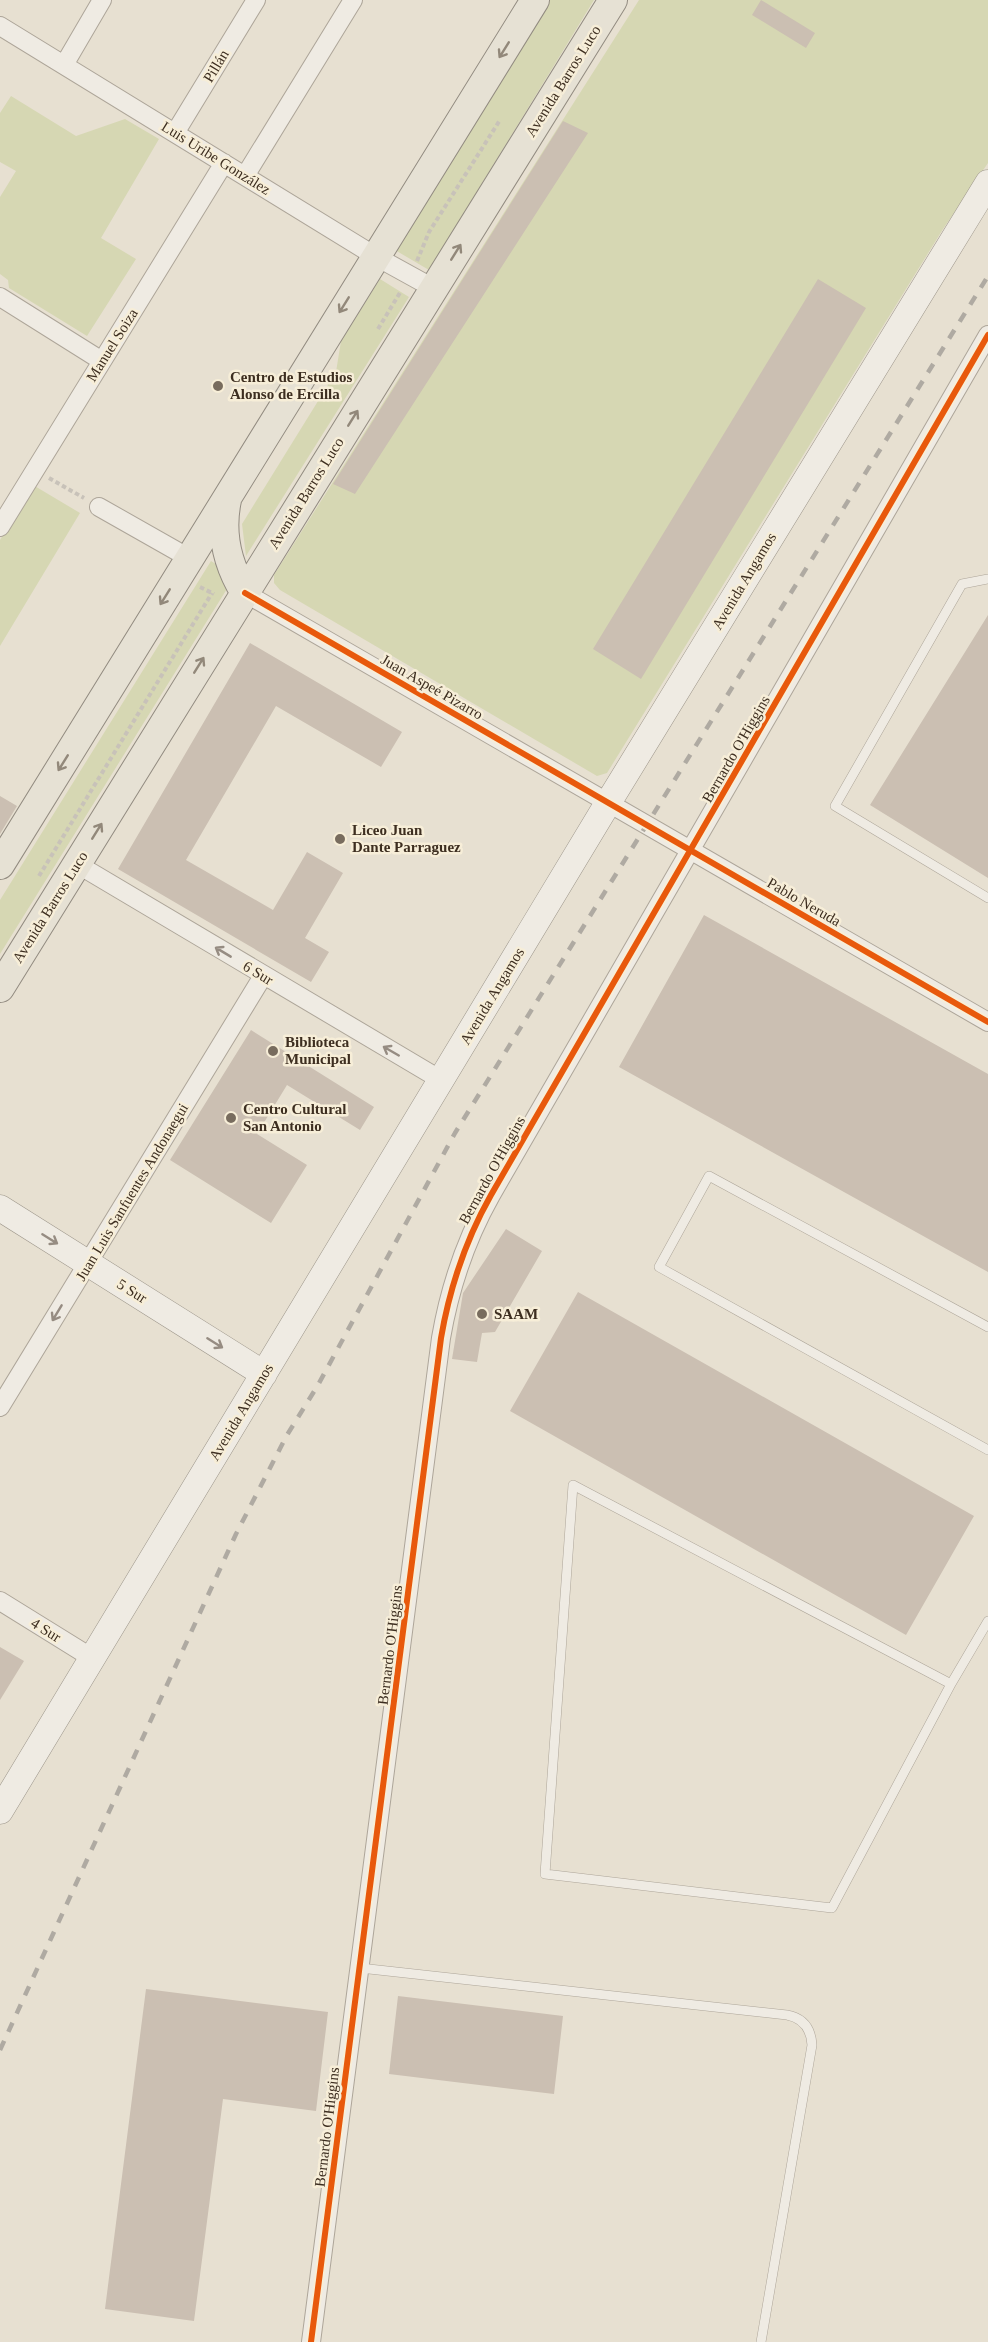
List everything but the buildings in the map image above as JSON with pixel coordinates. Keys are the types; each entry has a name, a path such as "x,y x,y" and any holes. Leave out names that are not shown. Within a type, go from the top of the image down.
{"main road":[{"path":"0,865 535,0"},
{"name":"Avenida Barros Luco","path":"0,988 77,864 231,597 422,282 614,0"},
{"path":"228,495 225,510 225,540 232,568 231,597"}],"street":[{"path":"64,65 102,0"},
{"name":"Pillán","path":"175,133 256,0"},
{"path":"245,176 353,0"},
{"name":"Luis Uribe González","path":"0,26 375,256 422,282"},
{"name":"Manuel Soiza","path":"0,527 224,163"},
{"name":"Avenida Angamos","path":"0,1811 978,194"},
{"path":"0,297 102,361"},
{"name":"Bernardo O'Higgins","path":"311,2342 441,1338 454,1277 464,1248 486,1203 988,335"},
{"path":"99,507 183,567"},
{"name":"Juan Aspeé Pizarro","path":"231,597 608,803"},
{"name":"Pablo Neruda","path":"608,803 988,1022"},
{"name":"6 Sur","path":"77,864 441,1080"},
{"name":"Juan Luis Sanfuentes Andonaegui","path":"0,1407 263,976"},
{"name":"5 Sur","path":"0,1208 264,1374"},
{"name":"4 Sur","path":"0,1602 92,1658"}],"lane":[{"path":"988,579 962,584 835,806 988,898"},
{"path":"988,1327 709,1176 659,1267 988,1450"},
{"path":"951,1684 573,1485 545,1874 832,1908 951,1684 988,1621"},
{"path":"360,1968 787,2015 801,2020 810,2031 812,2045 761,2342"}],"path":[{"path":"374,336 422,282 429,232 500,120"},
{"path":"35,471 99,507"},
{"path":"38,878 231,597 183,567"}],"green space":[{"path":"550,0 594,0 429,270 395,250"},
{"path":"639,0 988,0 988,163 943,229 607,773 597,776 280,590 274,583 274,575"},
{"path":"11,96 76,136 125,119 159,139 101,238 136,259 87,336 9,288 8,280 0,274 0,197 16,171 0,162 0,113"},
{"path":"380,279 409,297 246,556 242,524 336,372 341,341"},
{"path":"33,485 80,513 0,646 0,540"},
{"path":"211,561 235,576 0,954 0,900"}],"railway":[{"path":"0,2050 236,1534 287,1435 318,1385 455,1133 988,276"}],"cycle path":[{"path":"311,2342 441,1338 460,1264 473,1229 491,1195 988,335"},
{"path":"245,593 988,1022"}],"place":[{"name":"Centro de Estudios Alonso de Ercilla","path":"218,386"},
{"name":"Liceo Juan Dante Parraguez","path":"340,839"},
{"name":"Biblioteca Municipal","path":"273,1051"},
{"name":"Centro Cultural San Antonio","path":"231,1118"},
{"name":"SAAM","path":"482,1314"}]}
